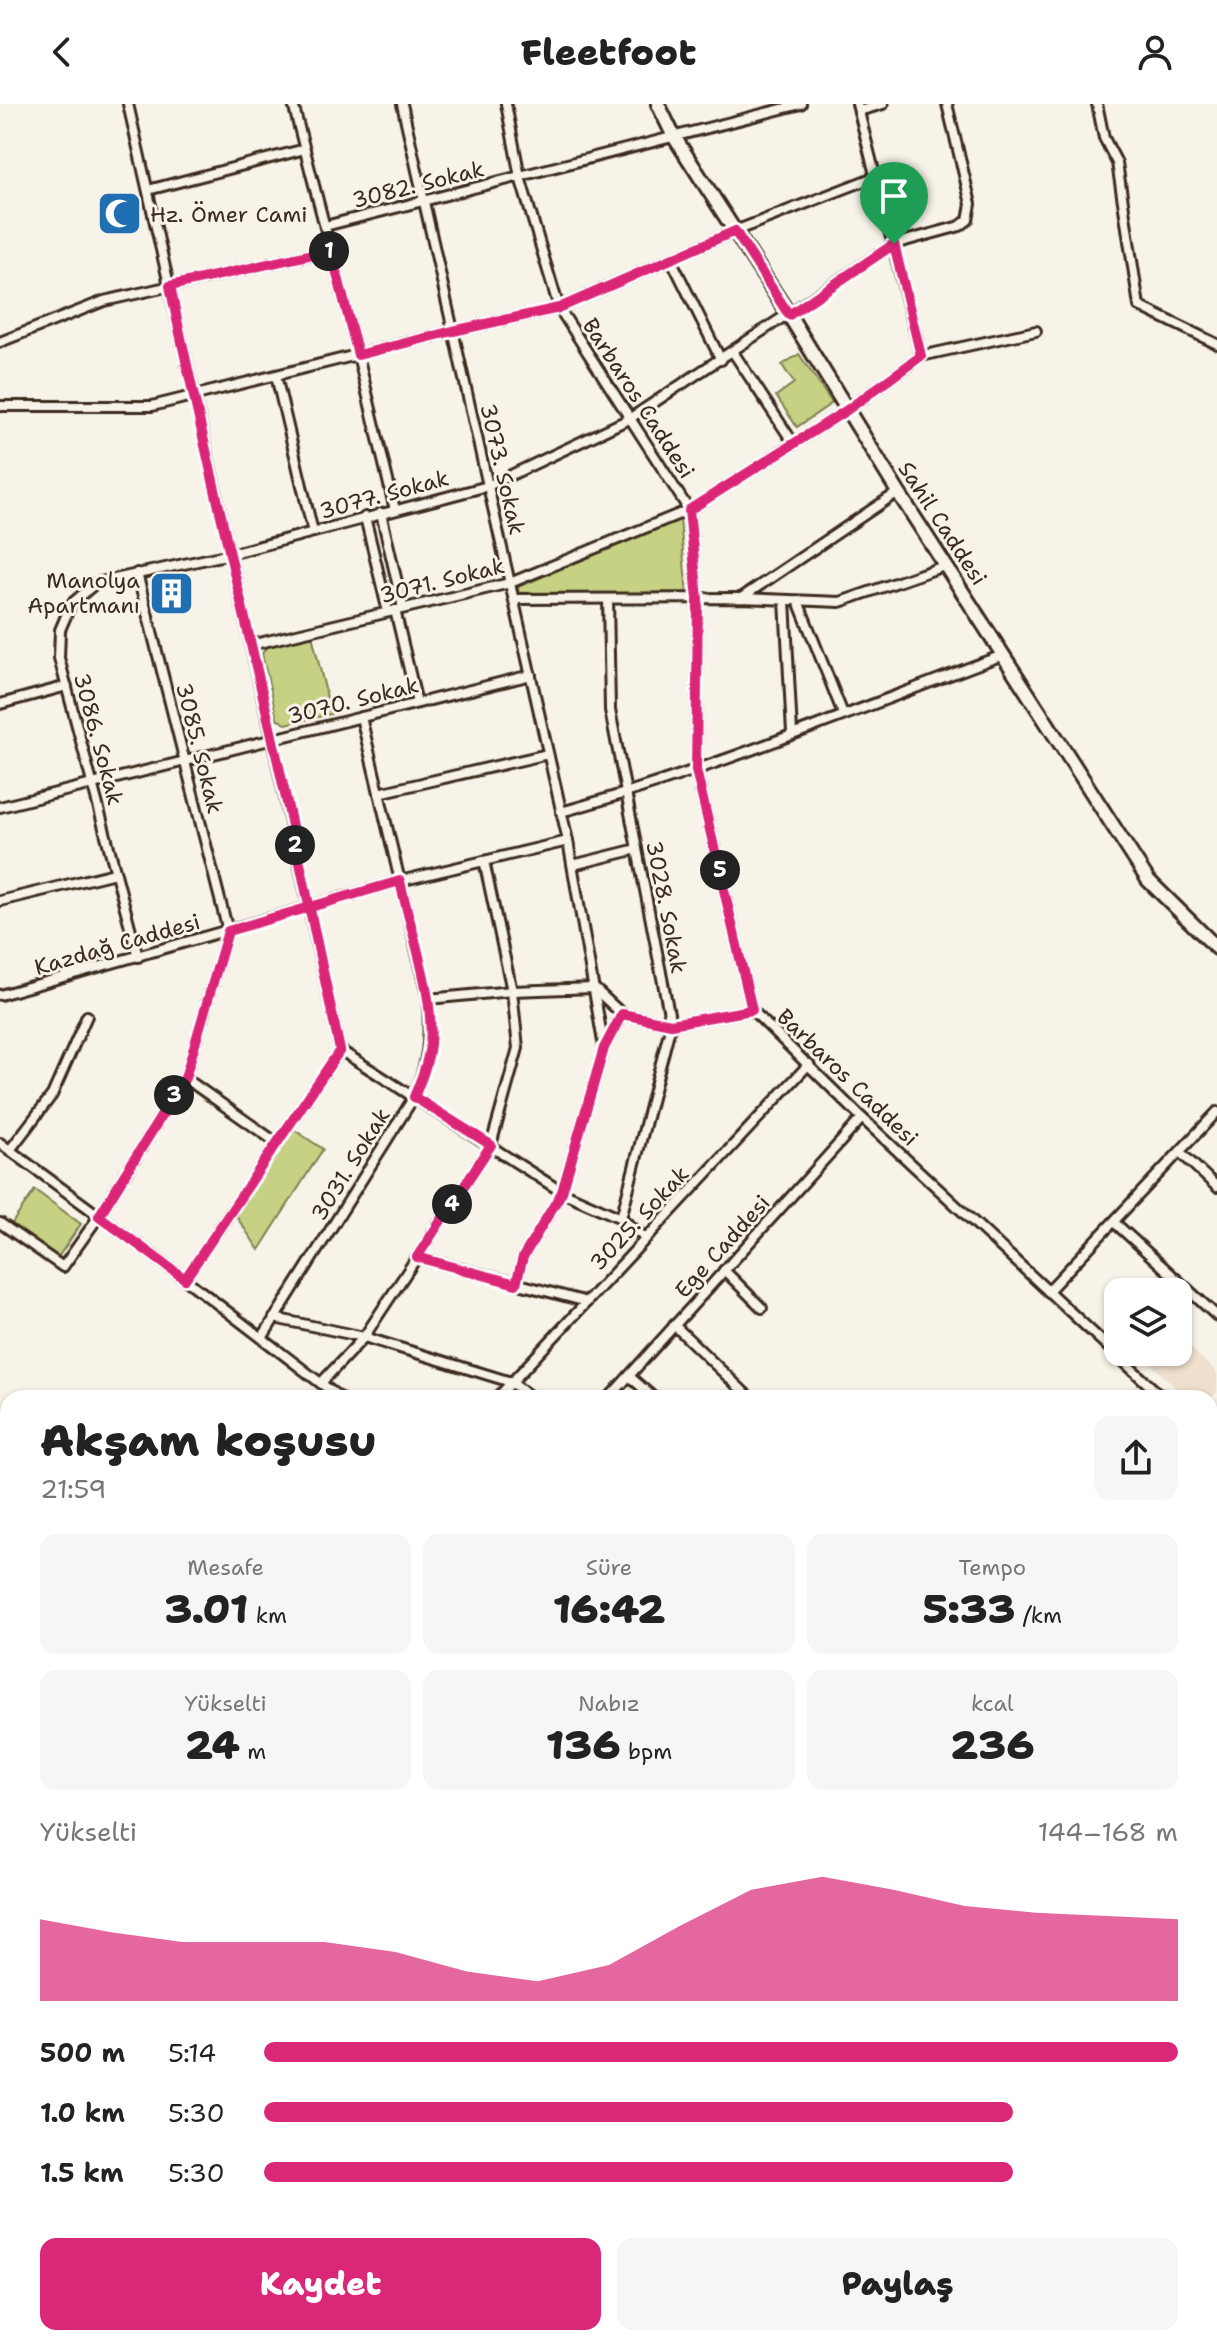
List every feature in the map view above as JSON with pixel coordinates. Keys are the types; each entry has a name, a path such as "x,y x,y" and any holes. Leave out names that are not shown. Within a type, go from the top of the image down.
{"street":[{"path":"128,104 340,1050 562,1192 621,1218 645,1238"},
{"path":"293,104 395,510"},
{"name":"3073. Sokak","path":"402,104 568,841 604,1048"},
{"name":"Barbaros Caddesi","path":"506,104 520,177 559,308 689,510 698,599 696,770 752,1010 862,1118 1154,1390"},
{"name":"Sahil Caddesi","path":"658,104 673,135 898,492 1148,880 1217,948"},
{"name":"3082. Sokak","path":"325,226 801,104"},
{"path":"883,104 858,107 921,356 1036,331"},
{"name":"3077. Sokak","path":"137,573 230,554 488,486 629,419 894,244 960,226 970,216 971,204 947,104"},
{"path":"1097,104 1104,138 1117,163 1139,306 1217,344"},
{"path":"148,190 305,149"},
{"path":"0,406 152,406 453,331 559,308 735,231 877,176"},
{"path":"0,342 104,301 331,250"},
{"path":"671,259 721,360"},
{"path":"733,352 794,444"},
{"name":"3071. Sokak","path":"251,645 510,583 689,510 847,410 921,356"},
{"path":"276,376 313,532"},
{"path":"741,598 898,492"},
{"path":"381,513 396,610 417,703"},
{"path":"365,517 396,610"},
{"path":"514,599 741,598 840,602 947,565"},
{"name":"3086. Sokak","path":"137,573 96,583 71,604 60,630 59,658 138,957"},
{"name":"3085. Sokak","path":"137,573 228,931"},
{"name":"3028. Sokak","path":"608,599 610,710 671,1024 621,1218"},
{"path":"785,600 792,733"},
{"path":"798,601 843,714"},
{"path":"561,812 627,794 696,770 1003,655"},
{"name":"3070. Sokak","path":"0,807 531,675"},
{"path":"0,704 67,686"},
{"name":"3031. Sokak","path":"262,1338 414,1097 425,1069 430,1042 428,999 361,717"},
{"path":"379,793 548,754"},
{"name":"Kazdağ Caddesi","path":"0,995 400,881 568,841"},
{"path":"573,865 637,849"},
{"path":"321,1383 364,1337 491,1145 518,1048 512,991 484,861"},
{"path":"0,901 115,873"},
{"path":"0,1223 63,1267 99,1216 185,1078 228,931"},
{"path":"428,999 512,991 594,988 622,1014 671,1024 752,1010"},
{"path":"516,1284 523,1257 562,1192 604,1048 622,1014"},
{"path":"10,1150 52,1095 87,1016"},
{"path":"185,1279 340,1050"},
{"name":"3025. Sokak","path":"504,1390 809,1064"},
{"path":"185,1078 277,1143"},
{"path":"1048,1291 1217,1112"},
{"name":"Ege Caddesi","path":"616,1390 862,1118"},
{"path":"0,1143 330,1390"},
{"path":"1181,1153 1217,1187"},
{"path":"1115,1223 1217,1316"},
{"path":"417,1257 587,1302"},
{"path":"724,1270 762,1308"},
{"path":"274,1318 364,1337 511,1382 522,1390"},
{"path":"674,1325 742,1390"},
{"path":"629,1376 645,1390"}],"shaded area":[{"path":"1192,1349 1217,1373 1217,1390 1178,1390 1153,1366 1192,1366"}],"green space":[{"path":"799,354 832,403 797,427 776,396 794,383 782,365"},
{"path":"680,519 687,594 519,598 518,587"},
{"path":"312,635 331,714 286,724 277,719 262,654 266,647"},
{"path":"293,1129 323,1149 259,1250 236,1216"},
{"path":"35,1190 81,1224 56,1260 10,1226"}],"place":[{"name":"Hz. Ömer Cami","path":"119,214"},
{"name":"Manolya Apartmanı","path":"171,593"}],"route":[{"path":"894,244 789,315 735,231 559,308 358,355 331,250 170,286 193,397 272,739 309,909 340,1050 185,1279 99,1216 185,1078 228,931 309,909 400,881 428,999 430,1042 425,1069 414,1097 491,1145 417,1257 516,1284 523,1257 562,1192 604,1048 622,1014 671,1024 752,1010 696,770 698,599 689,510 847,410 921,356 894,244"}]}
